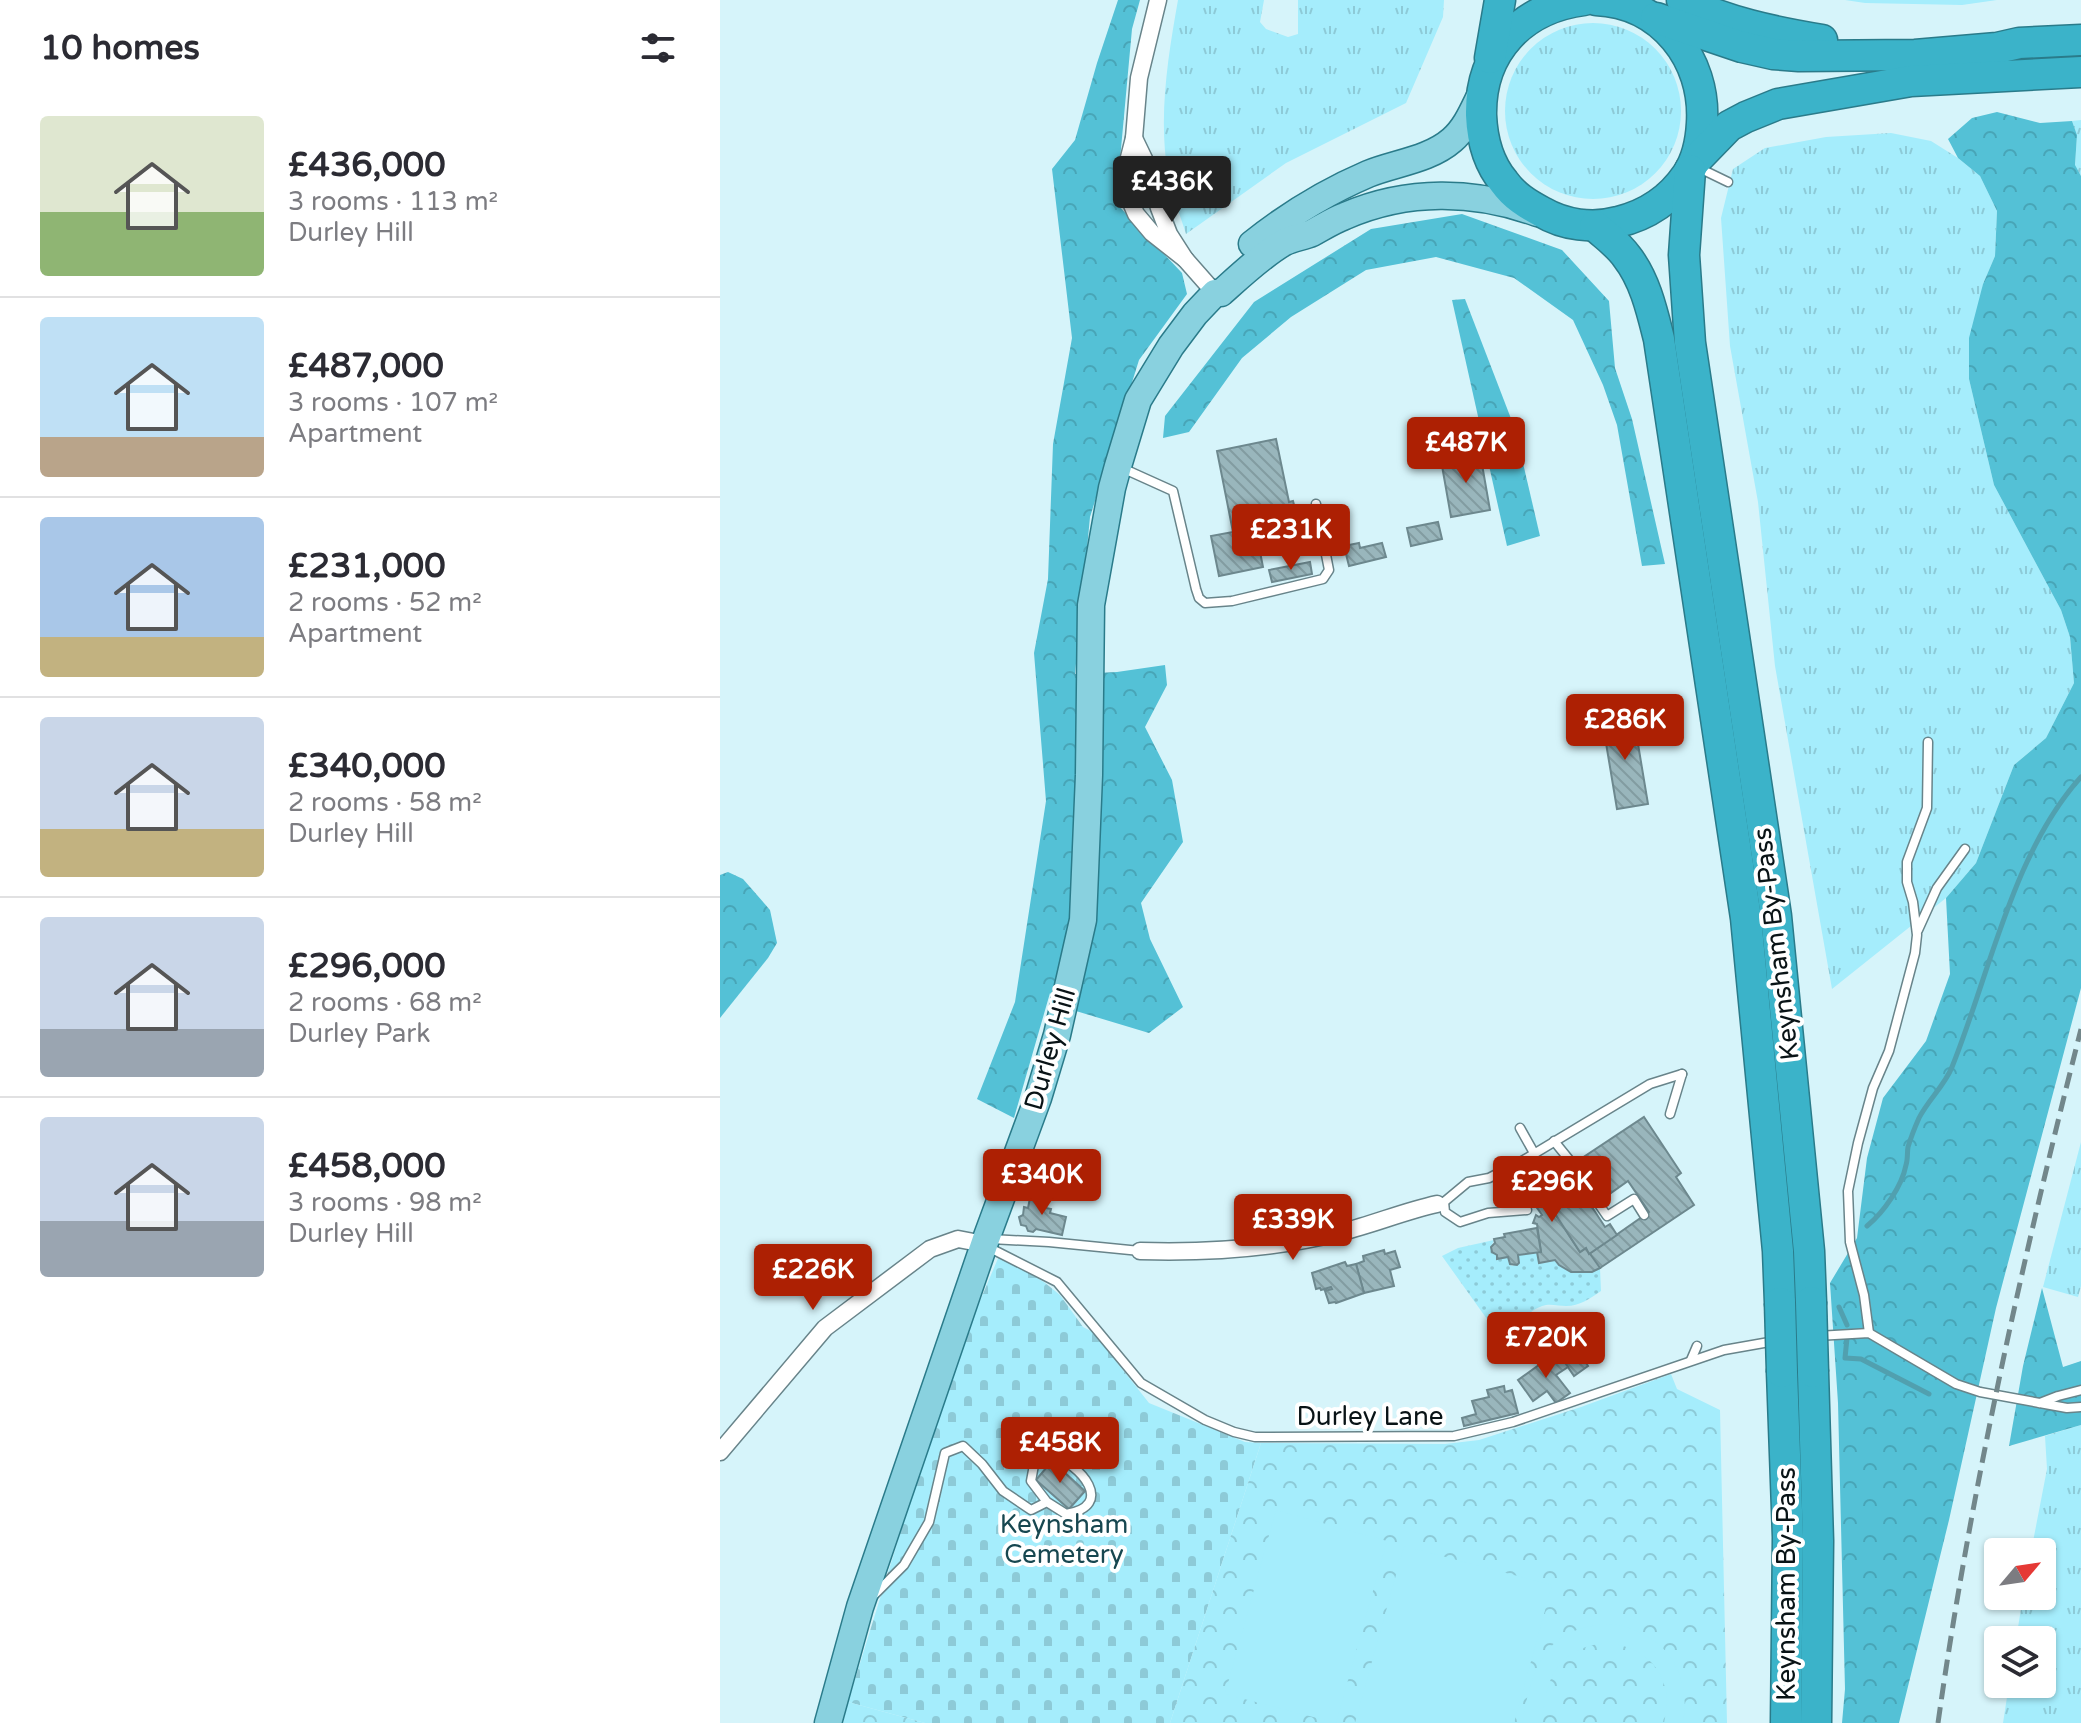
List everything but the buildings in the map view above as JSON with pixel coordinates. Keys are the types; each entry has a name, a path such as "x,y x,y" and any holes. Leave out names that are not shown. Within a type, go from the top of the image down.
{"highway":[{"path":"1500,0 1484,83 1482,135 1489,157 1504,183 1522,200 1552,218 1573,224 1611,225 1646,212 1665,200 1729,126 1778,104 1911,81 2081,72"},
{"path":"1484,83 1497,52 1522,24 1552,7 1584,0"},
{"path":"1596,0 1609,0 1632,7 1742,47 1773,54 1875,57 2081,40"},
{"path":"1682,0 1700,10 1778,33 1829,41 1921,48 1997,48"},
{"name":"Keynsham By-Pass","path":"1651,16 1686,52 1702,90 1702,137 1693,165 1684,255 1690,343 1776,916 1809,1251 1818,1541 1816,1723"},
{"name":"Keynsham By-Pass","path":"1595,226 1627,256 1642,282 1659,339 1746,918 1778,1251 1788,1537 1786,1723"}],"main road":[{"path":"1484,83 1462,131 1449,143 1434,153 1344,185 1290,217 1254,242 1211,282 1215,293 1221,293 1285,242 1379,204 1421,196 1462,196 1517,205 1552,218"},
{"name":"Durley Hill","path":"828,1723 860,1607 976,1241 1038,1098 1057,1035 1083,920 1091,605 1115,477 1138,400 1171,346 1215,293"}],"street":[{"path":"1158,0 1139,78 1134,138 1126,169 1126,191 1136,214 1152,233 1185,259"},
{"path":"1134,138 1146,163 1169,234 1185,259 1215,293"},
{"path":"1140,1251 1171,1252 1288,1242 1343,1231 1441,1203"},
{"path":"720,1452 825,1328 930,1249 976,1241"}],"lane":[{"path":"1693,165 1728,182"},
{"path":"1115,477 1173,491 1196,589 1205,603 1232,601 1323,579 1329,570 1316,504"},
{"path":"1869,1333 1864,1295 1850,1242 1848,1191 1873,1088 1889,1051 1915,953 1917,935 1907,882 1907,862 1927,808 1928,742"},
{"path":"1917,935 1937,888 1965,849"},
{"path":"1527,1210 1488,1213 1460,1222 1445,1212 1441,1203 1468,1182 1489,1178 1522,1161 1650,1084 1682,1074 1670,1114"},
{"path":"1520,1128 1534,1153"},
{"path":"1554,1141 1607,1216 1634,1199 1644,1215"},
{"path":"976,1241 1049,1242 1140,1251"},
{"name":"Durley Lane","path":"976,1241 1057,1282 1141,1383 1205,1420 1255,1437 1454,1436 1513,1422 1724,1350 1792,1338"},
{"path":"1808,1337 1869,1333 1956,1384 2039,1404 2081,1407"},
{"path":"1691,1360 1697,1346"},
{"path":"2039,1404 2081,1390"},
{"path":"860,1607 904,1565 929,1522 945,1453 963,1446 1003,1491 1031,1510 1047,1502"},
{"path":"1051,1455 1065,1459 1086,1478 1092,1492 1088,1505 1081,1512 1066,1514 1047,1502 1031,1481 1034,1465 1051,1455"}],"green space":[{"path":"1118,0 1140,0 1132,29 1116,203 1182,273 1187,294 1139,360 1090,517 1075,674 1165,665 1167,685 1145,727 1172,780 1183,842 1141,903 1150,939 1183,1007 1149,1033 1066,1008 1050,993 1014,1118 977,1099 1015,1002 1046,801 1034,653 1048,579 1053,444 1072,338 1052,169 1075,140"},
{"path":"1178,0 1264,0 1260,22 1266,29 1288,37 1298,34 1298,0 1444,0 1443,17 1406,103 1286,163 1186,234 1169,182 1164,131 1168,65"},
{"path":"1845,0 1997,0 1962,5"},
{"path":"1593,23 1627,30 1655,49 1674,77 1681,111 1674,145 1655,173 1627,192 1593,199 1559,192 1531,173 1512,145 1505,111 1512,77 1531,49 1559,30"},
{"path":"1997,112 2040,123 2072,121 2077,135 2075,165 2081,176 2081,988 1996,1308 1949,1520 1899,1723 1842,1723 1845,1689 1838,1403 1830,1283 1857,1238 1867,1158 1883,1098 1926,1041 1950,974 1946,898 1976,863 2014,765 2046,738 2074,683 2070,637 2061,610 1994,485 1969,379 1969,338 1983,284 1995,256 1997,211 1980,176 1958,158 1948,139 1972,118"},
{"path":"2081,120 2081,176 2075,166 2077,135 2072,121"},
{"path":"1891,133 1931,141 1958,158 1980,176 1997,211 1995,256 1983,284 1969,379 1994,485 2061,610 2070,637 2074,683 2046,738 2014,765 1976,863 1946,898 1832,989 1775,666 1758,502 1730,346 1721,218 1733,169 1765,148 1826,137"},
{"path":"1462,214 1562,250 1609,301 1615,368 1632,419 1665,564 1642,566 1617,425 1603,385 1573,320 1514,278 1436,257 1366,270 1291,317 1242,358 1189,432 1163,438 1165,416 1254,302 1371,229"},
{"path":"1465,299 1515,429 1540,536 1507,546 1452,300"},
{"path":"728,872 743,879 770,910 777,943 720,1018 720,875"},
{"path":"2081,1142 2081,1286 2078,1297 2043,1287"},
{"path":"1494,1240 1492,1252 1498,1259 1508,1257 1512,1266 1519,1263 1518,1255 1537,1252 1539,1263 1555,1260 1576,1272 1600,1268 1601,1291 1576,1305 1538,1308 1504,1343 1442,1256 1458,1248"},
{"name":"Keynsham Cemetery","path":"999,1256 1060,1295 1083,1327 1093,1332 1149,1403 1245,1442 1261,1443 1170,1723 925,1723 848,1702 939,1408"},
{"path":"2042,1288 2063,1367 2081,1361 2081,1425 2009,1446 2023,1366"},
{"path":"1671,1374 1677,1389 1720,1410 1727,1723 1170,1723 1261,1443 1445,1444 1479,1440"},
{"path":"2081,1425 2081,1723 2003,1723 2007,1698 2056,1698 2056,1626 2018,1626 2021,1610 2056,1610 2056,1538 2034,1538 2047,1469 2045,1436"},
{"path":"1276,1510 1387,1541 1336,1723 1225,1694"},
{"path":"1404,1546 1552,1585 1514,1723 1355,1723"},
{"path":"1614,1624 1648,1636 1671,1658 1679,1671 1683,1687 1683,1723 1664,1723 1666,1692 1660,1674 1649,1660 1635,1650 1602,1644 1585,1647 1569,1656 1556,1669 1550,1681 1541,1723 1522,1723 1531,1684 1546,1652 1572,1632"},
{"path":"848,1702 925,1723 843,1723"}],"waterway":[{"path":"1867,1226 1896,1190 1904,1173 1908,1147 1919,1118 1952,1067 2020,877 2057,807 2081,777"},
{"path":"1839,1307 1847,1325"},
{"path":"1847,1338 1845,1358 1861,1359 1929,1394"}],"railway":[{"path":"1938,1723 1982,1461 2039,1201 2081,1029"}]}
